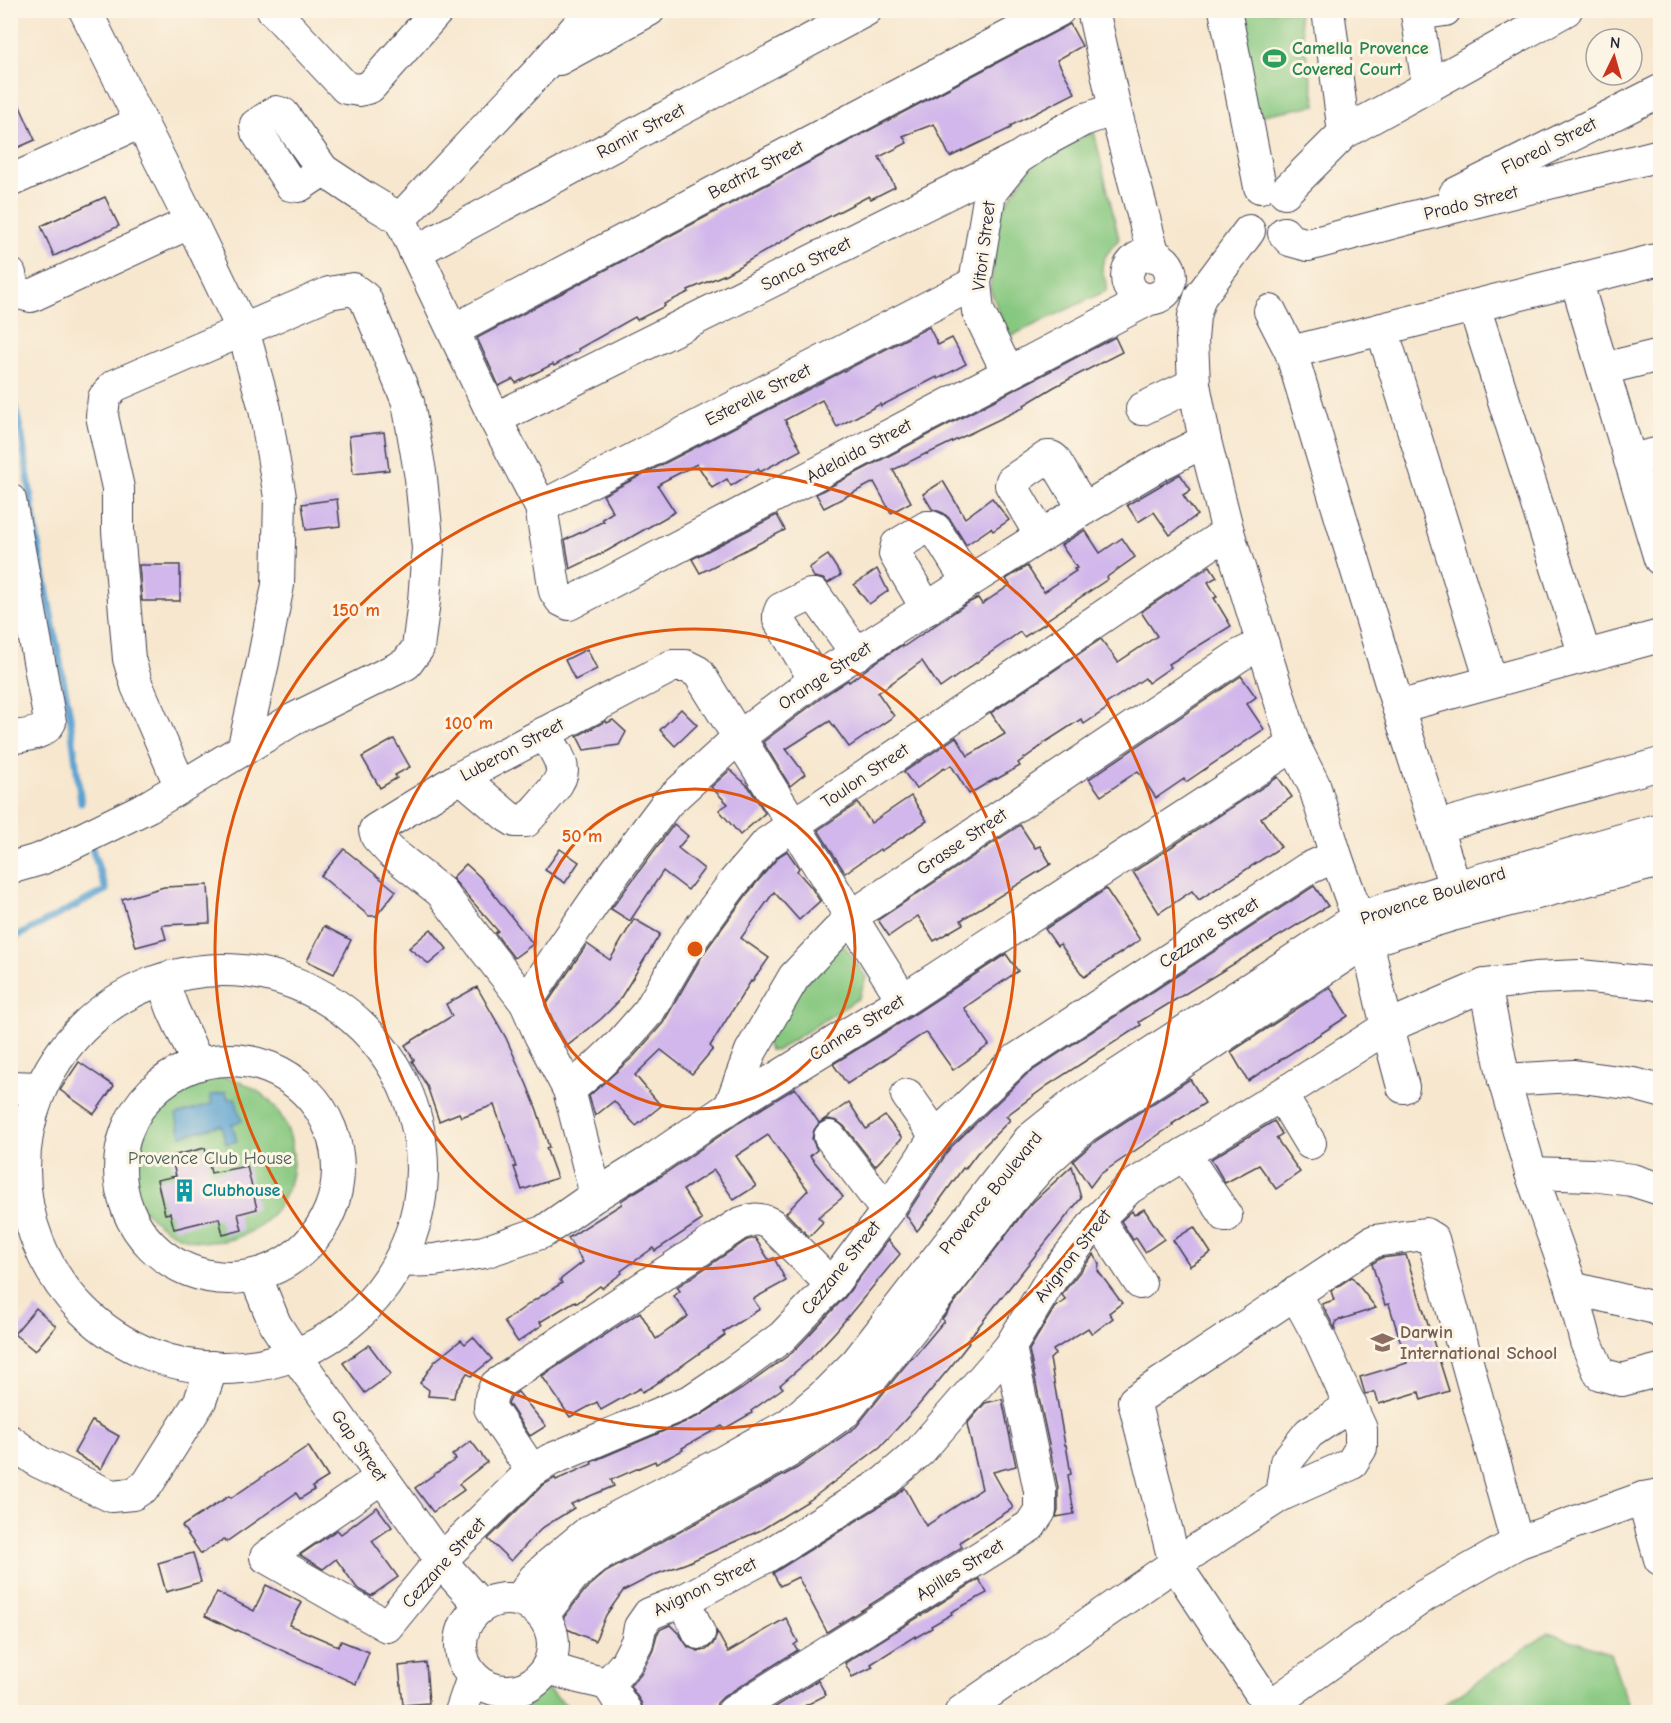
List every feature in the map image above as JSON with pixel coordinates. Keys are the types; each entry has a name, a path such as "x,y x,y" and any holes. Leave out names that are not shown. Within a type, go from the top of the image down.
{"street":[{"path":"85,10 243,330 265,409 280,497 278,585 243,750"},
{"path":"273,10 346,88 359,90 370,87 438,10"},
{"path":"400,219 540,70 592,10"},
{"path":"540,70 649,10"},
{"name":"Ramir Street","path":"415,252 866,10"},
{"name":"Beatriz Street","path":"454,330 1059,10"},
{"path":"1093,10 1115,109 1154,255 1147,255 1134,261 1129,267 1128,282 1136,294 1159,293 1200,297"},
{"path":"1225,10 1272,190"},
{"path":"1328,10 1344,133"},
{"path":"1428,86 1418,14 1445,10"},
{"path":"1272,190 1344,133 1566,10"},
{"name":"Floreal Street","path":"1406,219 1660,91"},
{"name":"Sanca Street","path":"495,419 1018,158 1083,120 1115,109"},
{"path":"10,181 141,122"},
{"name":"Prado Street","path":"1284,233 1290,240 1308,245 1660,155"},
{"name":"Vitori Street","path":"1008,373 978,311 975,283 990,194 1018,158"},
{"path":"323,170 400,219 495,419 541,507"},
{"path":"1272,190 1291,200 1294,218 1284,233 1276,238 1266,239 1249,231 1243,223 1242,205 1252,191 1272,190"},
{"path":"10,274 12,288 19,294 31,296 191,222"},
{"path":"1249,231 1200,297 1194,316 1192,340 1194,384 1205,441 1228,532 1294,745 1314,785 1336,856 1363,930 1403,1087"},
{"path":"1291,352 1660,259"},
{"path":"1576,280 1660,557"},
{"name":"Esterelle Street","path":"541,507 975,283"},
{"path":"10,868 41,859 149,806 181,787 243,750 292,720 406,664 418,648 428,548 422,478 408,402 365,298 353,289 330,293 243,330 114,387 104,398 102,416 118,488 118,531 129,659 137,686 181,787"},
{"name":"Adelaida Street","path":"541,507 555,591 561,600 569,604 1159,293"},
{"path":"1474,306 1585,656"},
{"path":"1269,311 1291,352 1455,887"},
{"path":"1382,329 1491,681"},
{"path":"1603,369 1660,355"},
{"path":"1142,409 1194,384"},
{"name":"Orange Street","path":"526,1004 610,879 667,803 738,738 815,680 968,582 1084,509 1160,464 1205,441"},
{"path":"1630,460 1660,453"},
{"path":"1041,536 1011,485 1012,481 1047,457 1054,459 1084,509"},
{"path":"10,738 44,731 50,722 20,618 11,508"},
{"path":"927,609 896,554 897,545 927,527 935,529 968,582"},
{"name":"Toulon Street","path":"569,1090 621,1043 648,1011 688,944 733,883 767,843 1228,532"},
{"path":"815,680 779,620 781,609 810,595 815,595 857,654"},
{"path":"1398,707 1660,636"},
{"name":"Grasse Street","path":"730,1107 751,1051 794,978 850,917 1240,654 1263,645"},
{"name":"Luberon Street","path":"597,1195 569,1090 526,1004 441,892 391,852 377,837 375,830 461,777 544,733 672,666 686,666 698,672 903,1000"},
{"path":"461,777 507,816 515,821 526,820 559,781 562,772 560,763 544,733"},
{"name":"Cannes Street","path":"400,1261 434,1260 484,1252 543,1232 730,1107 903,1000 1294,745"},
{"path":"1436,827 1660,764"},
{"name":"Provence Boulevard","path":"531,1608 596,1557 788,1452 845,1412 923,1316 1010,1201 1041,1166 1084,1126 1363,930 1455,887 1660,829"},
{"name":"Cezzane Street","path":"381,1478 266,1557 387,1626 441,1560 531,1472 550,1460 692,1400 782,1337 832,1285 887,1211 936,1136 1016,1060 1307,869 1336,856"},
{"name":"Provence Boulevard","path":"1363,930 1452,915 1660,861"},
{"path":"220,970 250,972 279,978 306,988 332,1002 376,1041 394,1065 417,1119 422,1148 423,1177 420,1206 412,1235 385,1286 367,1308 345,1327 321,1342 268,1363 212,1367 177,1362 144,1352 113,1335 86,1313 62,1287 44,1257 31,1225 24,1191 24,1156 29,1121 25,1088 57,1059 78,1033 103,1010 131,993 162,980 191,973 220,970"},
{"name":"Avignon Street","path":"608,1684 626,1663 637,1642 640,1627 649,1614 684,1600 767,1556 883,1483 920,1451 1010,1347 1051,1279 1098,1219 1129,1188 1281,1095 1387,1026 1485,985 1534,978 1580,976 1660,985"},
{"path":"162,980 198,1064"},
{"path":"1485,985 1504,1080 1531,1173 1572,1288 1586,1342 1600,1374 1622,1380 1660,1370"},
{"path":"231,1059 263,1065 293,1080 317,1103 333,1131 339,1164 336,1196 322,1227 301,1252 279,1266 255,1275 217,1278 198,1274 167,1259 141,1234 124,1203 119,1169 124,1134 141,1103 166,1078 198,1064 231,1059"},
{"path":"1504,1080 1574,1076 1634,1084 1660,1091"},
{"path":"907,1095 936,1136"},
{"path":"1281,1095 1310,1143"},
{"path":"830,1137 887,1211"},
{"path":"1184,1154 1226,1216"},
{"path":"1531,1173 1592,1175 1632,1180 1660,1189"},
{"path":"531,1472 490,1408 491,1396 496,1385 739,1224 761,1219 771,1224 832,1285"},
{"path":"1098,1219 1140,1283"},
{"path":"1517,1543 1432,1239 1425,1234 1374,1241 1134,1401 1175,1564 1266,1710 1424,1596 1517,1543 1652,1496 1660,1559"},
{"name":"Gap Street","path":"255,1275 275,1324 295,1354 451,1574 481,1606"},
{"path":"1572,1288 1660,1311"},
{"path":"961,1713 1175,1564 1281,1496 1351,1464 1361,1448 1361,1429 1320,1339 1295,1293"},
{"name":"Apilles Street","path":"733,1713 1030,1526 1040,1511 1040,1491 1010,1347"},
{"path":"10,1441 39,1462 111,1496 133,1494 147,1485 200,1401 212,1367"},
{"path":"1281,1496 1286,1462 1309,1433 1351,1405"},
{"path":"461,1713 488,1693 513,1691 527,1687 548,1668 553,1641 550,1627 531,1608 507,1598 493,1600 481,1606 467,1621 460,1640 465,1666 488,1693"},
{"path":"684,1600 699,1633"},
{"path":"548,1668 608,1684 626,1713"}],"green space":[{"name":"Camella Provence Covered Court","path":"1232,11 1298,11 1316,105 1252,117"},
{"path":"1094,132 1119,239 1102,264 1106,291 1013,335 1007,334 990,289 1001,210 1031,167 1048,152"},
{"path":"841,941 866,977 859,998 776,1051 769,1050 763,1033"},
{"name":"Provence Club House","path":"210,1076 242,1083 256,1090 268,1101 279,1113 286,1127 293,1159 286,1191 279,1205 268,1217 256,1228 242,1235 210,1242 178,1235 164,1228 152,1217 141,1205 134,1191 127,1159 134,1127 141,1113 152,1101 164,1090 178,1083"},
{"path":"1548,1633 1610,1653 1631,1712 1433,1712"},
{"path":"543,1686 575,1712 523,1712"}],"water":[{"path":"226,1092 228,1099 235,1098 242,1121 232,1124 237,1141 226,1144 221,1125 181,1136 176,1115 212,1104 210,1096"}],"building":[{"path":"1070,24 1082,46 1057,60 1075,93 1010,126 1011,128 950,157 934,124 903,136 907,143 879,157 895,187 871,199 869,196 810,225 726,274 688,290 689,292 637,320 635,317 578,349 579,351 554,366 553,364 516,383 513,379 499,386 477,338"},
{"path":"10,84 35,140 10,151"},
{"path":"105,197 119,226 54,256 41,226"},
{"path":"929,327 938,345 952,338 966,364 837,427 822,400 785,420 801,450 760,472 758,469 731,486 727,479 712,488 697,464 660,483 658,486 675,512 607,551 570,569 565,540 604,521 602,519 613,512 603,495"},
{"path":"1115,337 1122,352 1054,387 1024,405 1025,407 893,470 911,502 891,513 874,482 824,508 816,494"},
{"path":"384,432 389,470 353,474 349,436"},
{"path":"1180,474 1191,490 1183,495 1197,515 1170,535 1154,512 1138,522 1127,505"},
{"path":"943,481 965,518 992,498 1009,520 993,531 991,528 966,545 950,519 943,513 932,509 923,494"},
{"path":"337,499 340,526 306,530 302,504"},
{"path":"777,515 785,530 700,573 692,559"},
{"path":"1085,530 1100,553 1122,538 1135,557 1107,577 1108,579 1045,621 1046,623 1024,637 1020,632 940,688 922,661 878,693 894,716 849,747 830,721 786,749 805,774 790,786 763,742 825,695 848,680 849,682 968,603 978,598 982,604 1010,585 1006,579 1027,566 1044,592 1076,571 1074,569 1077,568 1061,545"},
{"path":"828,555 841,575 828,583 814,577 809,568"},
{"path":"139,565 180,565 180,601 142,601"},
{"path":"1210,566 1217,577 1208,582 1217,597 1214,598 1231,626 1169,664 1171,667 1148,683 1145,678 1106,704 1108,708 1084,724 1081,719 1044,743 1018,763 1020,766 969,794 951,765 916,789 904,772 956,737 968,756 1005,734 991,713 1101,639 1118,662 1157,636 1141,612"},
{"path":"877,569 888,591 869,604 854,585"},
{"path":"587,649 597,669 575,680 565,660"},
{"path":"1241,676 1256,697 1247,704 1264,729 1186,782 1184,779 1156,798 1138,771 1101,796 1089,779"},
{"path":"681,709 697,725 675,746 660,730"},
{"path":"613,720 626,732 619,745 584,750 577,736 606,721 607,723"},
{"path":"394,739 410,767 395,775 397,778 380,788 362,757"},
{"path":"730,770 749,787 765,813 740,835 719,810 728,804 711,787"},
{"path":"1278,777 1292,797 1261,818 1281,847 1199,900 1192,891 1159,913 1133,872"},
{"path":"911,796 927,821 845,873 818,830 858,803 871,823"},
{"path":"674,824 688,836 678,848 704,869 688,890 663,871 630,921 611,909"},
{"path":"1020,825 1035,848 1040,846 1051,864 961,920 963,924 934,941 918,916 889,936 878,920"},
{"path":"344,849 396,891 376,916 369,916 321,876"},
{"path":"560,849 579,862 565,883 545,870"},
{"path":"787,851 799,868 797,871 820,901 799,920 774,892 741,938 769,958 751,981 710,1046 713,1049 692,1074 661,1050 635,1075 661,1106 636,1126 614,1101 595,1116 589,1096 634,1056 663,1023 703,954 747,894 779,856"},
{"path":"466,864 480,877 533,944 514,958 495,933 498,931 452,878"},
{"path":"208,885 210,923 162,925 166,939 136,947 122,899 164,887"},
{"path":"1314,886 1328,906 1139,1022 1141,1025 1048,1085 1006,1116 1010,1120 977,1153 965,1169 963,1168 917,1231 906,1215 950,1148 1027,1074"},
{"path":"1106,889 1140,940 1084,977 1060,944 1057,946 1045,929"},
{"path":"634,919 660,934 618,1002 567,1046 546,1005 587,944 610,960"},
{"path":"324,926 351,940 334,974 307,961"},
{"path":"431,929 447,949 429,964 409,948"},
{"path":"1006,954 1018,971 964,1008 989,1045 953,1070 926,1032 847,1084 833,1064"},
{"path":"477,987 506,1038 527,1085 549,1147 546,1148 557,1178 522,1190 494,1105 461,1117 459,1113 439,1121 427,1086 405,1045 452,1016 446,1004"},
{"path":"1330,987 1348,1016 1248,1081 1231,1052"},
{"path":"79,1062 114,1086 94,1114 60,1090"},
{"path":"1190,1079 1205,1103 1099,1175 1090,1187 1073,1161 1097,1140"},
{"path":"795,1088 819,1123 812,1139 817,1150 810,1156 843,1197 818,1217 823,1222 809,1237 786,1213 808,1190 768,1135 736,1156 756,1186 734,1200 714,1170 683,1190 702,1220 655,1251 653,1248 602,1288 600,1286 577,1303 575,1301 540,1322 542,1325 518,1342 504,1322 562,1283 560,1280 583,1262 568,1238 622,1204 621,1201 740,1122"},
{"path":"849,1102 866,1129 885,1116 902,1138 875,1166 844,1126 828,1119 819,1123"},
{"path":"1274,1121 1282,1134 1276,1138 1300,1172 1276,1189 1259,1165 1225,1183 1211,1159"},
{"name":"Clubhouse","path":"205,1148 211,1173 247,1166 257,1209 238,1214 242,1230 223,1235 219,1218 174,1229 170,1213 165,1214 157,1180 176,1176 171,1156"},
{"path":"1072,1166 1081,1198 967,1341 969,1343 952,1365 880,1447 810,1500 761,1530 654,1575 623,1591 606,1615 595,1641 560,1626 564,1617 585,1590 606,1572 797,1468 856,1427 944,1321 942,1319 1024,1212"},
{"path":"1144,1209 1164,1239 1145,1252 1136,1238 1133,1240 1121,1221 1132,1211 1134,1215"},
{"path":"1194,1227 1211,1253 1190,1266 1173,1240"},
{"path":"755,1238 769,1260 774,1258 786,1281 753,1299 760,1309 723,1332 725,1335 653,1386 642,1392 640,1388 601,1410 597,1402 570,1417 542,1376 640,1312 656,1339 688,1316 674,1296 680,1291 677,1287 747,1240"},
{"path":"888,1240 900,1254 836,1331 809,1360 780,1385 783,1388 751,1411 752,1413 724,1429 722,1426 656,1464 655,1461 611,1480 614,1486 571,1504 574,1508 542,1528 511,1561 488,1539 543,1485 699,1416 742,1389 793,1352 845,1297"},
{"path":"1094,1254 1099,1264 1098,1271 1122,1303 1109,1313 1113,1318 1092,1334 1088,1328 1053,1350 1055,1354 1050,1359 1071,1474 1068,1475 1074,1514 1056,1517 1058,1487 1029,1350 1055,1307 1066,1300 1062,1295 1066,1289"},
{"path":"1406,1255 1449,1391 1421,1400 1419,1392 1379,1404 1375,1392 1365,1394 1360,1377 1407,1363 1389,1304 1385,1305 1372,1264 1381,1258"},
{"path":"1352,1277 1376,1308 1336,1321 1335,1329 1322,1304 1334,1300 1331,1291"},
{"path":"36,1308 56,1326 35,1351 14,1334"},
{"path":"473,1337 492,1359 471,1376 467,1373 455,1392 454,1398 428,1396 429,1390 420,1383 434,1362 461,1340 465,1344"},
{"path":"369,1345 391,1374 365,1393 343,1363"},
{"path":"518,1392 546,1426 530,1436 508,1403 511,1397"},
{"path":"1002,1399 1016,1466 993,1472 1013,1508 961,1541 962,1547 827,1632 798,1577 780,1586 773,1573 893,1498 905,1488 926,1526 982,1489 967,1424 985,1403"},
{"path":"92,1421 119,1436 101,1469 74,1453"},
{"path":"471,1441 487,1462 459,1484 464,1490 433,1512 415,1488 456,1459 452,1455"},
{"path":"308,1446 328,1477 312,1487 314,1490 300,1499 296,1493 226,1542 224,1539 201,1554 182,1526 229,1496 231,1498"},
{"path":"377,1507 392,1527 372,1541 398,1577 371,1596 357,1588 336,1559 323,1569 300,1555 337,1530 341,1534"},
{"path":"193,1553 201,1582 166,1592 158,1563"},
{"path":"979,1579 987,1593 951,1612 952,1614 931,1626 932,1628 871,1664 873,1667 852,1677 845,1663"},
{"path":"266,1585 302,1603 289,1625 338,1646 341,1641 369,1652 356,1684 205,1616 217,1592 254,1611"},
{"path":"786,1618 798,1642 794,1645 798,1650 723,1697 717,1703 715,1713 644,1713 641,1702 630,1686 642,1672 661,1629 670,1625 688,1647 698,1651 706,1650 713,1644 717,1635 716,1630 728,1652"},
{"path":"426,1663 429,1703 403,1705 399,1666"},
{"path":"818,1680 826,1695 791,1713 766,1713"}],"waterway":[{"path":"10,387 22,436 38,545 70,716 81,803"},
{"path":"10,940 106,890 90,843"}],"place":[{"name":"Camella Provence Covered Court","path":"1274,58"},
{"name":"Clubhouse","path":"184,1190"},
{"name":"Darwin International School","path":"1382,1342"}]}
